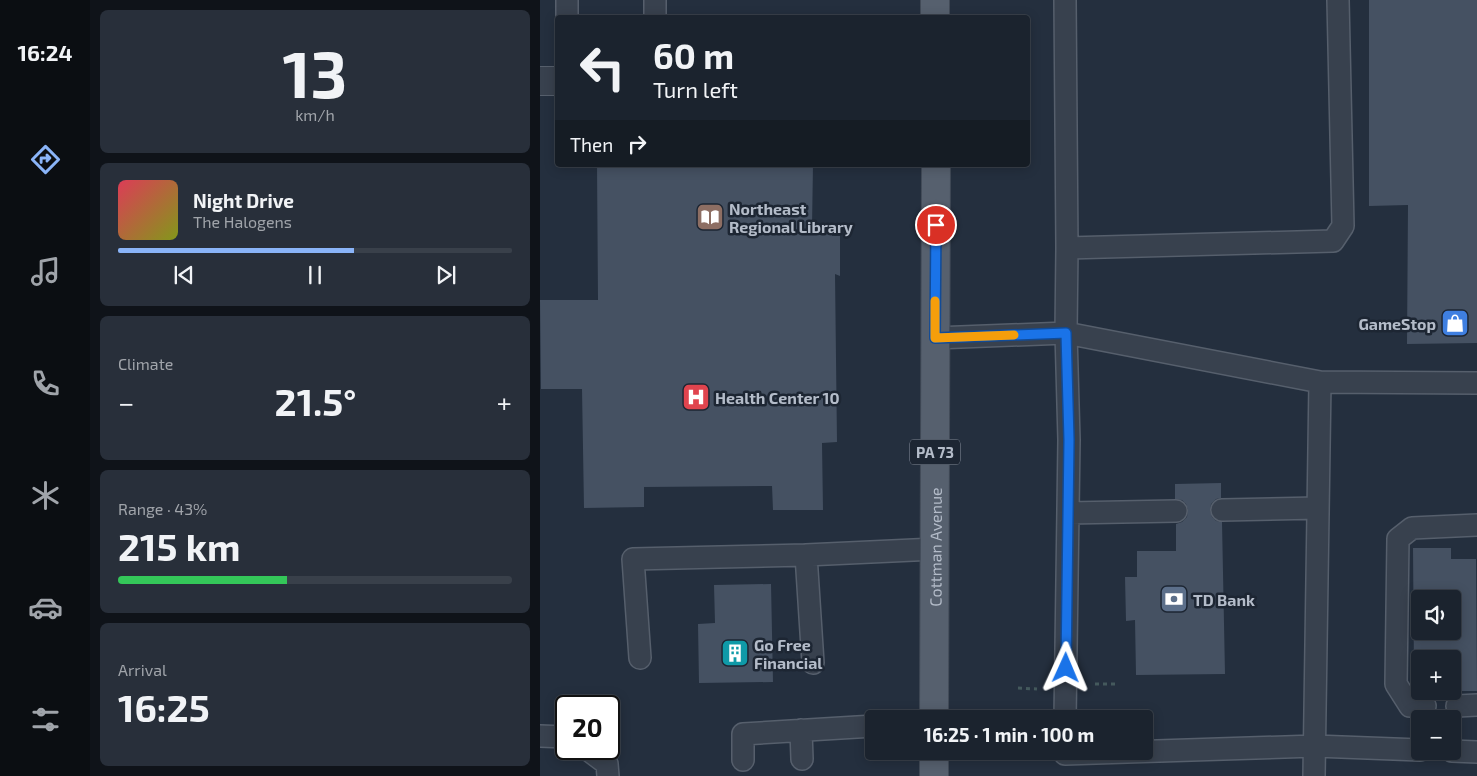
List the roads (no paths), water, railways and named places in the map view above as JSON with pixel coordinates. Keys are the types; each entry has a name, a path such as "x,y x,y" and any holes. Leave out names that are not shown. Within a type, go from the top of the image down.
{"main road":[{"path":"935,0 935,15"},
{"name":"Cottman Avenue","path":"934,710 936,167"},
{"path":"934,760 934,776"}],"street":[{"path":"540,81 555,81"}],"lane":[{"path":"567,0 568,15"},
{"path":"655,0 655,15"},
{"path":"1065,0 1066,333 1069,440 1065,710"},
{"path":"1067,248 1333,241 1343,226 1338,0"},
{"path":"935,338 1066,333 1320,382 1477,383"},
{"path":"1314,776 1320,382"},
{"path":"1222,510 1318,508"},
{"path":"1068,513 1176,511"},
{"path":"1425,706 1410,706 1396,684 1398,539 1412,528 1477,525"},
{"path":"640,658 633,559 806,555 935,549"},
{"path":"806,555 813,663"},
{"path":"743,760 743,734 865,726"},
{"path":"802,730 802,759"},
{"path":"540,736 555,737"},
{"path":"1153,751 1315,746 1411,750"},
{"path":"1461,751 1477,752"},
{"path":"602,760 607,764 608,776"}],"place":[{"name":"Northeast Regional Library","path":"710,217"},
{"name":"GameStop","path":"1455,323"},
{"name":"Health Center 10","path":"696,397"},
{"name":"TD Bank","path":"1174,599"},
{"name":"Go Free Financial","path":"735,653"}]}
